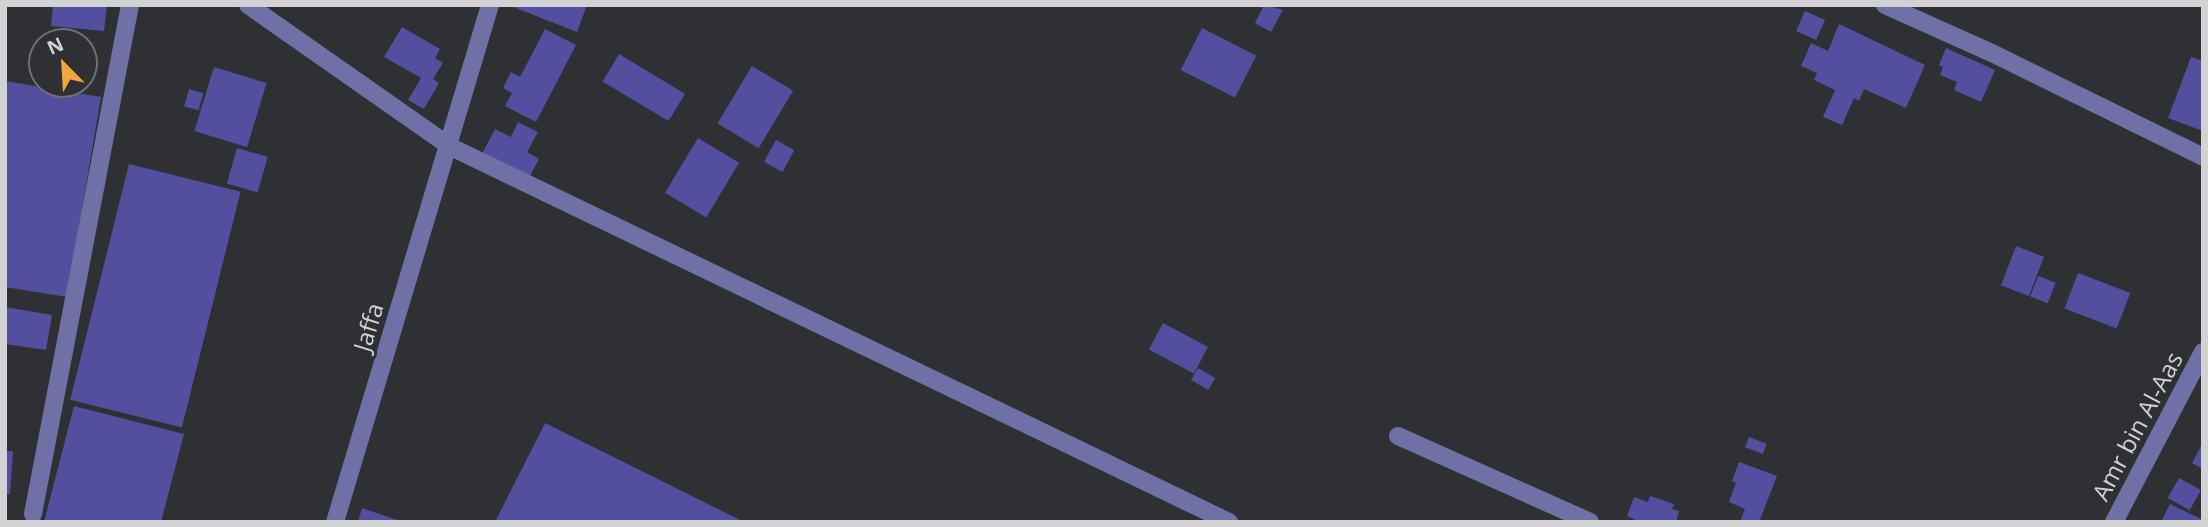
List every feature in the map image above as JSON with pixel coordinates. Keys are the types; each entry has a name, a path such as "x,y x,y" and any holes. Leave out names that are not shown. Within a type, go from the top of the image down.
{"street":[{"path":"33,514 130,5"},
{"path":"248,5 449,146 1229,522"},
{"name":"Jaffa","path":"335,522 490,5"},
{"path":"1885,5 1992,53 2203,157"},
{"name":"Amr bin Al-Aas","path":"2114,522 2203,352"},
{"path":"1398,436 1590,522"}],"building":[{"path":"53,5 107,5 104,31 98,30 98,28 51,26"},
{"path":"508,5 587,5 577,32"},
{"path":"1264,5 1283,10 1271,32 1255,23"},
{"path":"1805,11 1825,20 1816,40 1796,31"},
{"path":"1839,24 1925,65 1906,108 1864,89 1859,101 1854,98 1842,125 1823,117 1835,90 1814,80 1817,73 1801,66 1811,43 1828,51"},
{"path":"402,27 440,49 435,58 443,63 433,79 439,83 424,109 408,100 421,78 384,57"},
{"path":"1202,28 1256,56 1235,98 1181,70"},
{"path":"545,29 576,45 536,122 505,106 512,93 503,88 511,72 520,77"},
{"path":"1946,48 1995,70 1981,102 1954,90 1957,82 1940,75 1943,67 1939,65"},
{"path":"619,54 685,94 669,121 603,81"},
{"path":"2191,57 2203,61 2203,131 2168,118"},
{"path":"752,66 793,91 759,148 717,123"},
{"path":"214,67 267,83 247,147 194,131"},
{"path":"5,81 28,85 28,98 101,97 67,297 5,287"},
{"path":"189,89 203,93 198,110 184,106"},
{"path":"518,122 538,132 527,152 539,159 530,176 477,163 495,129 511,137"},
{"path":"698,138 739,163 706,218 665,193"},
{"path":"776,140 794,150 782,172 764,162"},
{"path":"237,148 268,157 258,192 227,184"},
{"path":"129,164 241,192 182,428 70,400"},
{"path":"2016,246 2044,257 2029,296 2001,285"},
{"path":"2078,273 2130,293 2117,329 2064,308"},
{"path":"2038,276 2056,283 2048,303 2030,297"},
{"path":"5,307 52,315 46,350 5,344"},
{"path":"1163,323 1208,347 1194,373 1149,349"},
{"path":"1198,368 1215,378 1208,390 1191,380"},
{"path":"74,406 184,434 161,522 44,522"},
{"path":"545,423 744,522 495,522"},
{"path":"1749,437 1767,444 1763,454 1745,447"},
{"path":"2203,442 2203,469 2192,463"},
{"path":"5,451 13,451 10,494 5,494"},
{"path":"1739,462 1777,476 1759,522 1740,522 1745,509 1729,502 1736,483 1732,481"},
{"path":"2179,478 2201,490 2190,510 2168,498"},
{"path":"1650,496 1674,504 1672,509 1679,511 1676,522 1640,522 1627,516 1634,497 1648,502"},
{"path":"2170,504 2203,520 2203,522 2161,522"},
{"path":"362,508 400,521 400,522 358,522"}]}
